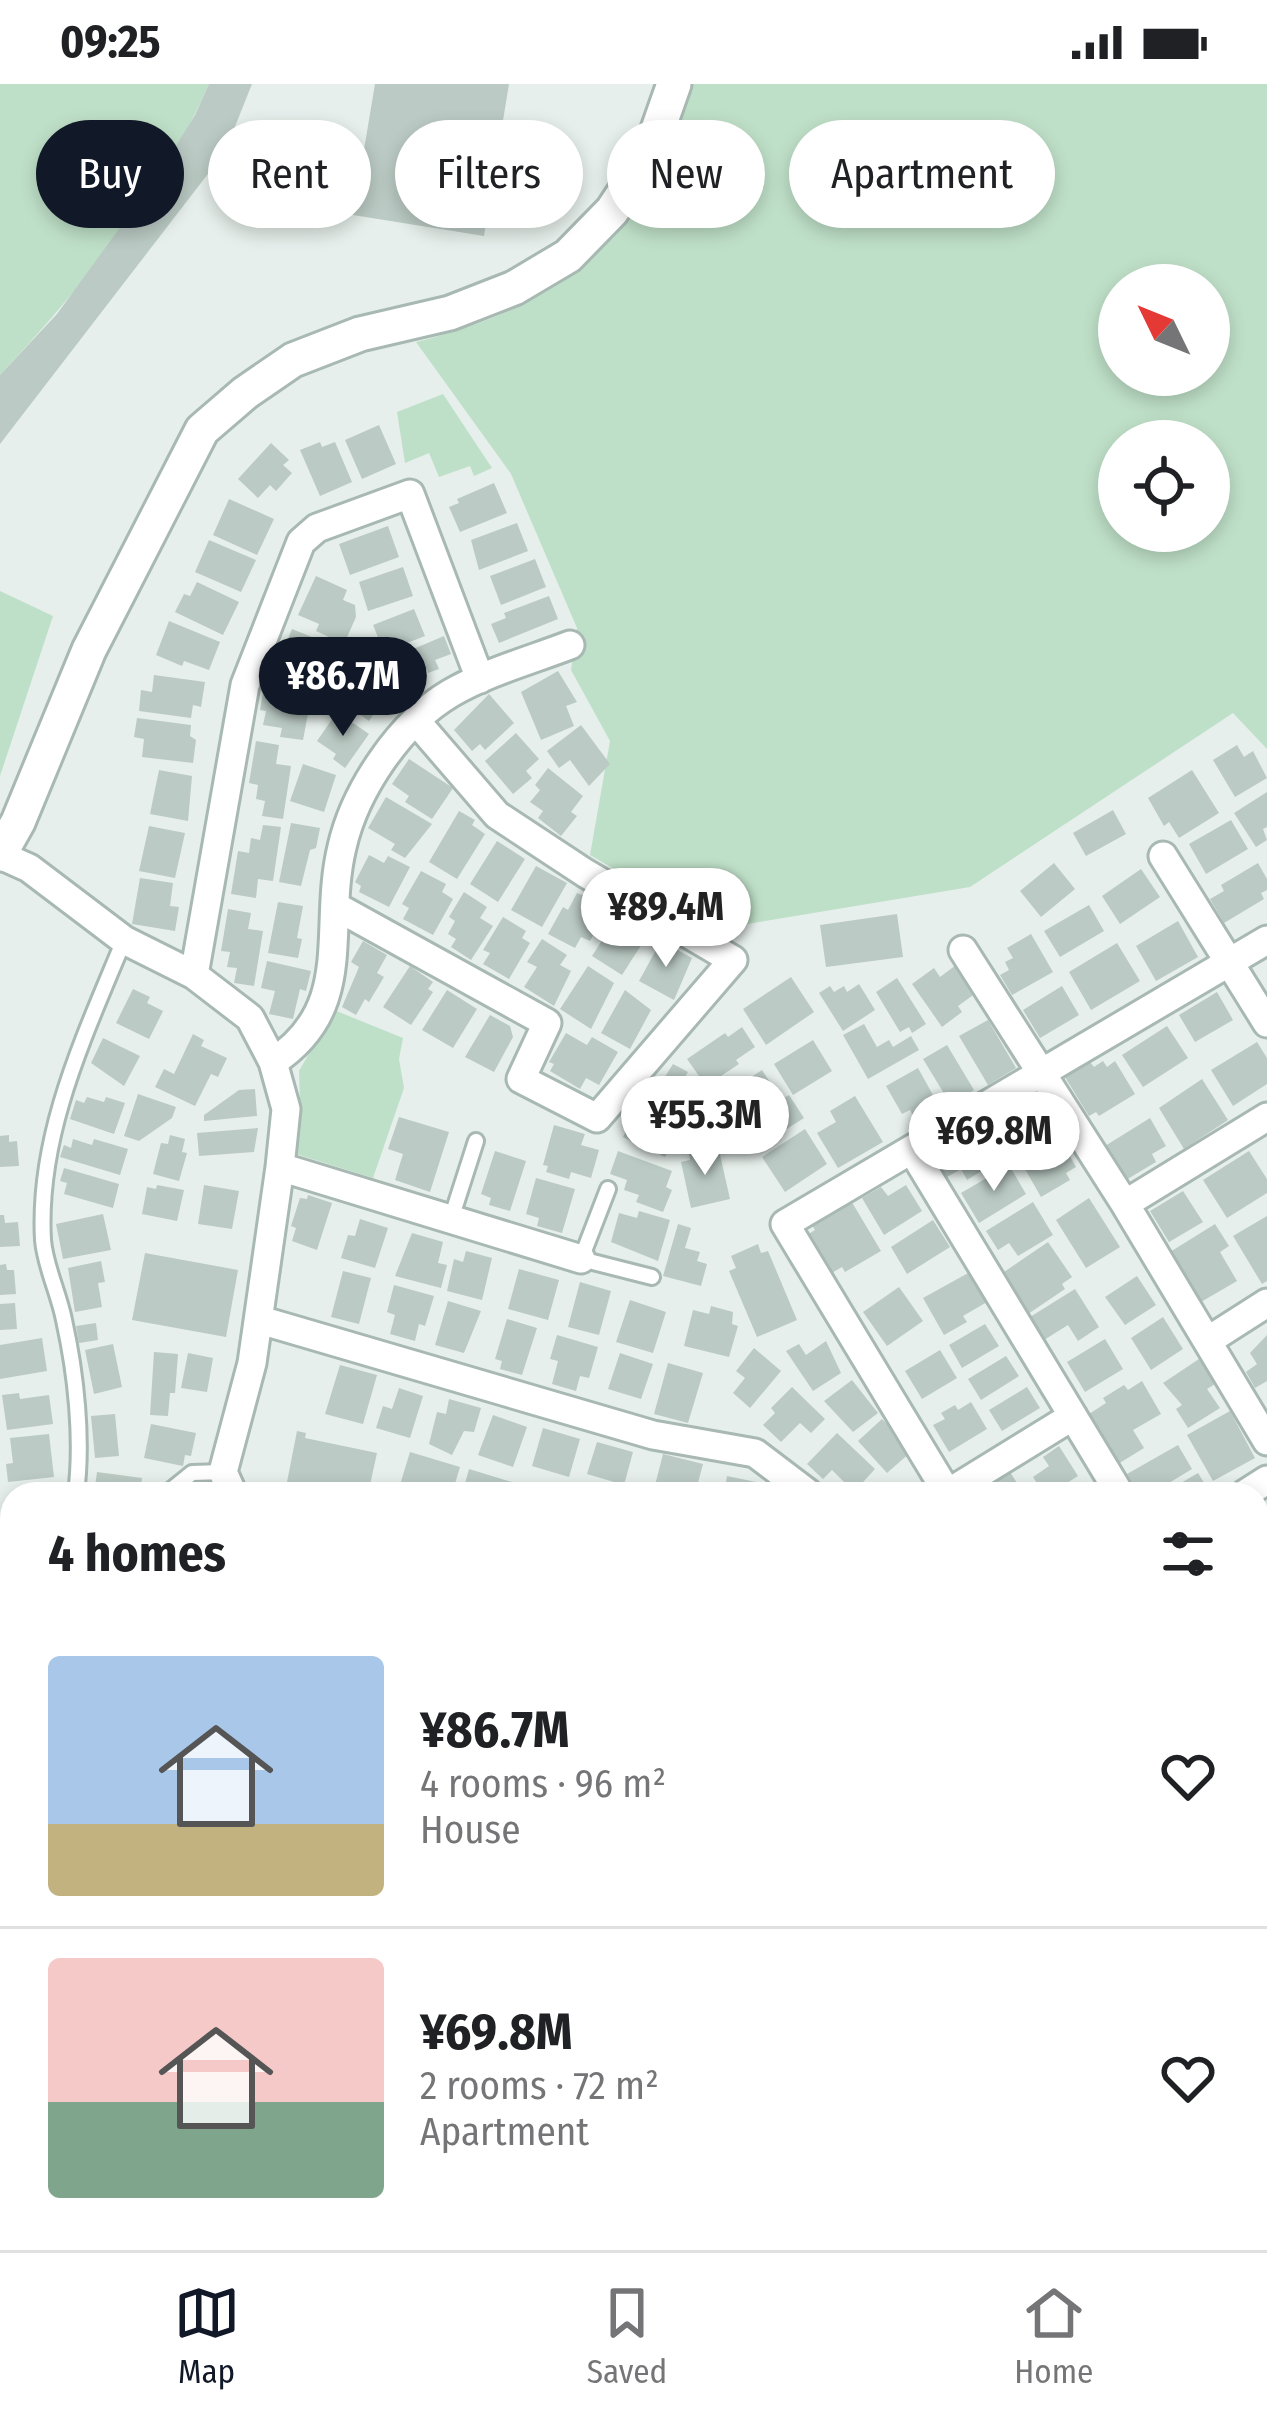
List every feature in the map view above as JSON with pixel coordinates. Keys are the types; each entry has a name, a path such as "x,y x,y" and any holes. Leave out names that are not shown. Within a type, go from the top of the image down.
{"street":[{"path":"228,1482 260,1319 280,1167 286,1109 273,1062 250,1018 194,975 124,940 29,868 0,855 89,650 202,430 293,360 360,334 450,313 514,288 568,256 612,211 649,155 674,84"},
{"path":"194,975 245,685 301,542 316,527 410,494 480,679"},
{"path":"273,1062 299,1045 331,986 341,849 356,803 416,721 449,694 570,645"},
{"path":"335,906 547,1024 521,1079 597,1118 733,960 497,815 416,721"},
{"path":"1163,856 1267,1024"},
{"path":"941,1482 785,1224 1267,940"},
{"path":"963,950 1125,1204 1267,1441"},
{"path":"1125,1204 1267,1117"},
{"path":"912,1150 1113,1482"},
{"path":"280,1167 581,1258"},
{"path":"1209,1340 1267,1303"},
{"path":"260,1319 652,1436 754,1454 792,1482"},
{"path":"967,1482 1073,1416"}],"lane":[{"path":"76,1482 79,1420 65,1323 43,1242 51,1135 124,940"},
{"path":"451,1219 476,1141"},
{"path":"608,1189 581,1258 652,1277"},
{"path":"181,1482 192,1473 224,1482"}],"green space":[{"path":"0,84 209,84 184,134 184,120 36,120 36,228 123,228 0,375"},
{"path":"692,84 1267,84 1267,749 1233,713 970,887 717,929 590,855 610,741 571,670 577,628 511,474 416,342 518,307 594,255 619,228 765,228 765,120 679,120"},
{"path":"443,394 492,468 474,476 470,466 439,477 429,453 405,463 397,412"},
{"path":"0,591 53,616 0,776"},
{"path":"334,1010 403,1038 399,1059 404,1088 373,1178 293,1153 299,1071"}],"building":[{"path":"209,84 252,84 238,120 208,120 208,174 184,205 184,133"},
{"path":"375,84 509,84 503,120 395,120 395,222 371,218 369,120"},
{"path":"120,228 166,228 0,444 0,375 57,314"},
{"path":"434,228 485,228 484,236"},
{"path":"379,425 396,464 362,479 345,440"},
{"path":"320,442 322,447 335,442 352,482 320,496 300,450"},
{"path":"271,443 289,460 283,465 292,473 276,491 270,485 258,498 238,479"},
{"path":"494,483 507,513 460,532 449,507"},
{"path":"229,499 274,519 257,555 213,535"},
{"path":"517,523 528,551 479,570 471,540"},
{"path":"388,526 399,557 350,575 339,544"},
{"path":"209,540 256,560 241,592 195,572"},
{"path":"535,559 546,587 501,605 490,576"},
{"path":"403,567 413,596 368,611 359,582"},
{"path":"316,576 347,590 343,600 355,605 356,617 344,644 316,631 319,624 298,615"},
{"path":"197,582 239,602 223,635 175,612"},
{"path":"549,596 558,619 499,643 491,624 506,618 504,613"},
{"path":"414,609 425,636 384,652 373,625"},
{"path":"169,621 220,642 209,670 156,655"},
{"path":"292,629 334,646 320,680 278,663"},
{"path":"444,636 451,654 435,660 439,669 392,678 385,661"},
{"path":"365,669 392,687 369,721 342,702"},
{"path":"558,671 577,702 566,706 574,726 541,740 521,692"},
{"path":"154,675 205,682 201,707 193,705 191,718 139,711 141,690 152,692"},
{"path":"265,681 294,686 292,694 311,698 303,740 280,737 282,728 263,725 266,711 260,710"},
{"path":"489,694 514,723 485,750 480,744 472,751 454,730"},
{"path":"337,712 369,734 345,768 333,759 336,754 317,741"},
{"path":"137,718 191,725 190,736 196,740 193,763 142,757 144,739 134,737"},
{"path":"581,725 610,764 589,786 570,760 559,768 547,751"},
{"path":"516,733 539,759 526,771 532,778 513,794 485,761"},
{"path":"256,741 279,745 276,764 291,766 283,819 262,816 265,801 256,799 258,785 249,783"},
{"path":"1237,745 1244,757 1253,751 1267,778 1235,797 1213,760"},
{"path":"409,759 453,788 432,819 405,802 409,796 392,784"},
{"path":"303,764 336,775 324,812 290,801"},
{"path":"548,768 583,796 571,812 577,816 561,836 538,818 543,811 530,802"},
{"path":"159,770 192,776 188,821 150,814"},
{"path":"1192,770 1219,813 1179,838 1169,822 1164,826 1148,798"},
{"path":"1267,792 1267,827 1263,829 1267,840 1256,847 1234,813"},
{"path":"386,797 432,824 405,858 391,850 395,844 368,828"},
{"path":"1113,810 1126,834 1086,856 1073,833"},
{"path":"459,811 475,820 472,825 485,834 457,879 429,862"},
{"path":"1231,820 1248,849 1206,874 1189,844"},
{"path":"291,823 320,828 301,886 279,882"},
{"path":"263,825 281,827 273,881 258,879 256,898 231,894 238,851 249,853 251,838 260,840"},
{"path":"149,826 185,833 175,878 139,871"},
{"path":"497,841 525,859 498,902 470,884"},
{"path":"369,855 384,863 388,856 410,867 389,907 359,892 361,886 355,882"},
{"path":"1054,863 1075,889 1041,917 1020,891"},
{"path":"1258,863 1267,879 1267,890 1261,893 1264,899 1224,923 1210,899 1224,891 1221,885"},
{"path":"536,866 567,883 542,927 511,910"},
{"path":"1141,869 1160,897 1120,924 1102,896"},
{"path":"421,871 446,884 442,892 453,899 433,935 403,919 409,908 402,904"},
{"path":"140,878 173,883 170,906 179,907 175,931 132,924"},
{"path":"464,892 487,907 480,918 493,926 471,960 451,947 456,939 448,934 455,921 449,917"},
{"path":"577,893 610,906 590,941 581,937 575,948 548,934"},
{"path":"278,902 303,906 298,958 268,953"},
{"path":"1089,905 1104,931 1060,957 1044,931"},
{"path":"228,909 251,913 248,929 263,931 254,986 234,983 237,968 227,967 230,952 221,951"},
{"path":"897,914 903,957 826,967 820,925"},
{"path":"503,917 526,931 522,938 530,943 509,979 483,964 490,953 483,950"},
{"path":"617,917 647,936 622,975 592,956"},
{"path":"1178,921 1198,957 1156,981 1136,946"},
{"path":"1031,934 1053,972 1012,995 1000,975 1009,970 1005,962 1013,958 1007,948"},
{"path":"542,939 567,955 560,965 571,971 554,1006 524,987 537,967 527,962"},
{"path":"363,941 387,955 377,973 384,977 356,1015 342,1007 359,967 351,962"},
{"path":"661,941 692,958 674,1000 639,981"},
{"path":"1117,943 1140,981 1091,1010 1069,972"},
{"path":"267,961 311,971 306,991 300,989 293,1019 269,1014 275,991 261,988"},
{"path":"956,965 976,993 942,1027 912,984 934,968 940,977"},
{"path":"410,966 433,982 428,989 433,992 411,1025 383,1007"},
{"path":"588,966 614,983 591,1029 560,1009"},
{"path":"791,977 814,1012 766,1045 743,1009"},
{"path":"897,978 926,1024 912,1033 909,1027 900,1032 876,992"},
{"path":"859,984 875,1010 843,1031 819,993 830,986 834,992 844,986 847,992"},
{"path":"1062,986 1079,1015 1040,1038 1023,1010"},
{"path":"133,989 150,997 147,1003 163,1011 149,1039 116,1023"},
{"path":"447,990 477,1009 453,1048 422,1030"},
{"path":"625,990 651,1010 630,1049 601,1033"},
{"path":"1217,992 1233,1020 1195,1042 1179,1015"},
{"path":"490,1015 510,1026 513,1037 494,1072 465,1057"},
{"path":"988,1020 1016,1068 988,1085 959,1036"},
{"path":"864,1024 877,1047 889,1040 893,1047 911,1036 919,1050 868,1079 843,1035"},
{"path":"1167,1026 1188,1058 1143,1087 1122,1055"},
{"path":"742,1027 755,1047 706,1086 687,1059"},
{"path":"566,1033 587,1045 592,1037 618,1052 599,1085 586,1078 580,1089 550,1071 554,1064 549,1062"},
{"path":"193,1034 204,1040 201,1046 227,1058 218,1077 211,1074 195,1106 155,1087 164,1069 174,1074"},
{"path":"103,1038 140,1056 124,1086 91,1063"},
{"path":"813,1040 832,1071 793,1095 774,1064"},
{"path":"1257,1042 1267,1058 1267,1084 1233,1106 1211,1070"},
{"path":"947,1045 974,1090 951,1105 923,1059"},
{"path":"1103,1061 1107,1067 1115,1061 1135,1094 1099,1116 1096,1112 1089,1116 1065,1077 1090,1062 1094,1067"},
{"path":"673,1064 688,1072 679,1087 696,1098 681,1122 649,1102"},
{"path":"918,1068 943,1113 919,1127 910,1110 902,1114 886,1086"},
{"path":"762,1070 775,1090 742,1111 730,1091"},
{"path":"1202,1079 1228,1120 1184,1149 1159,1108"},
{"path":"255,1089 257,1116 204,1121 204,1115 239,1090"},
{"path":"138,1094 176,1107 172,1118 139,1141 124,1136"},
{"path":"789,1095 804,1118 763,1144 748,1121"},
{"path":"1028,1095 1046,1124 1010,1146 992,1117"},
{"path":"855,1096 883,1142 838,1168 817,1133 836,1122 830,1111"},
{"path":"87,1097 125,1103 114,1134 70,1119 76,1100 84,1103"},
{"path":"631,1104 680,1127 665,1157 623,1137 631,1121 624,1118"},
{"path":"399,1117 449,1132 430,1192 395,1180 403,1154 388,1149"},
{"path":"1150,1118 1166,1146 1152,1154 1156,1162 1126,1180 1105,1146"},
{"path":"554,1125 585,1134 581,1145 599,1150 591,1178 571,1172 569,1179 546,1172 548,1166 543,1165"},
{"path":"985,1126 1004,1157 967,1180 961,1169 947,1177 935,1156"},
{"path":"258,1128 254,1152 199,1156 197,1133"},
{"path":"805,1129 827,1164 785,1192 762,1157"},
{"path":"9,1135 9,1142 17,1141 19,1166 0,1167 0,1136"},
{"path":"170,1135 185,1139 182,1152 187,1153 179,1181 153,1174 161,1143 168,1144"},
{"path":"73,1139 92,1145 94,1139 128,1149 120,1175 60,1157 64,1145 71,1148"},
{"path":"1060,1139 1076,1167 1066,1173 1070,1180 1041,1197 1021,1162"},
{"path":"718,1146 730,1199 691,1208 681,1162 690,1160 689,1153"},
{"path":"495,1151 526,1161 510,1211 489,1205 491,1198 481,1194"},
{"path":"618,1151 672,1171 666,1187 672,1190 663,1212 636,1202 639,1195 624,1190 627,1180 610,1174"},
{"path":"1249,1151 1267,1179 1267,1193 1227,1218 1203,1180"},
{"path":"1009,1165 1026,1194 979,1223 961,1193"},
{"path":"64,1168 119,1184 113,1208 64,1194 67,1183 60,1181"},
{"path":"536,1178 575,1189 562,1233 537,1226 539,1218 526,1214"},
{"path":"157,1185 184,1190 177,1221 142,1214 147,1187 156,1189"},
{"path":"204,1185 239,1191 232,1229 198,1224"},
{"path":"906,1185 922,1211 884,1235 862,1198 881,1187 888,1196"},
{"path":"1183,1191 1203,1222 1169,1242 1150,1211"},
{"path":"308,1195 332,1203 317,1250 292,1241 296,1228 291,1226 300,1198"},
{"path":"1089,1198 1120,1247 1086,1268 1056,1220"},
{"path":"850,1199 881,1251 845,1272 842,1267 830,1274 807,1235 815,1230 810,1222"},
{"path":"1033,1202 1053,1235 1018,1256 1009,1243 998,1250 986,1231"},
{"path":"639,1211 670,1220 658,1261 611,1242 619,1213 637,1218"},
{"path":"103,1214 111,1250 63,1259 56,1224"},
{"path":"0,1215 5,1223 18,1222 20,1246 0,1247"},
{"path":"1267,1216 1267,1281 1262,1284 1233,1236"},
{"path":"360,1219 388,1228 375,1268 341,1258 348,1235 355,1236"},
{"path":"933,1220 950,1247 907,1274 891,1247"},
{"path":"678,1224 691,1228 685,1248 700,1252 697,1261 707,1264 701,1286 663,1276"},
{"path":"1215,1224 1229,1246 1220,1252 1237,1281 1201,1302 1170,1252"},
{"path":"412,1233 443,1242 438,1263 447,1265 441,1288 395,1276"},
{"path":"1048,1242 1072,1277 1062,1284 1065,1289 1028,1314 1001,1274"},
{"path":"758,1244 761,1253 768,1251 797,1320 757,1337 729,1271 736,1268 731,1256"},
{"path":"466,1251 492,1258 482,1300 447,1291 454,1259 463,1262"},
{"path":"145,1253 238,1270 226,1337 132,1320"},
{"path":"101,1261 102,1307 75,1312 68,1268"},
{"path":"6,1264 7,1270 14,1270 16,1294 0,1295 0,1265"},
{"path":"519,1269 559,1280 548,1320 508,1309"},
{"path":"343,1271 371,1278 359,1324 331,1317"},
{"path":"970,1272 987,1302 963,1316 967,1322 944,1335 923,1298"},
{"path":"1137,1276 1156,1305 1125,1325 1105,1297"},
{"path":"580,1282 611,1291 599,1335 568,1327"},
{"path":"394,1285 434,1296 415,1341 390,1334 395,1315 387,1312"},
{"path":"899,1287 923,1321 887,1346 863,1312"},
{"path":"1075,1289 1099,1327 1078,1341 1068,1325 1044,1340 1030,1317"},
{"path":"630,1300 666,1312 653,1353 616,1342"},
{"path":"448,1301 481,1311 464,1353 435,1345"},
{"path":"15,1303 17,1329 0,1330 0,1304"},
{"path":"711,1306 733,1312 732,1324 738,1326 729,1357 684,1346 693,1310 709,1314"},
{"path":"1163,1317 1183,1349 1151,1370 1131,1338"},
{"path":"507,1319 537,1328 522,1375 500,1369 502,1361 495,1359"},
{"path":"96,1323 98,1340 79,1343 76,1326"},
{"path":"985,1324 999,1346 962,1368 949,1345"},
{"path":"557,1335 598,1347 589,1378 580,1376 576,1391 552,1384 558,1361 550,1359"},
{"path":"1267,1335 1267,1381 1255,1388 1246,1372 1257,1364 1250,1353"},
{"path":"42,1338 47,1371 0,1379 0,1345"},
{"path":"1105,1339 1123,1369 1085,1392 1067,1362"},
{"path":"826,1341 841,1373 813,1391 786,1351 799,1344 806,1355"},
{"path":"113,1344 122,1387 94,1394 85,1350"},
{"path":"754,1348 781,1371 750,1408 733,1393 745,1378 736,1371"},
{"path":"940,1350 957,1378 922,1399 905,1371"},
{"path":"154,1352 178,1354 168,1416 150,1415"},
{"path":"188,1353 213,1358 207,1392 181,1388"},
{"path":"620,1353 653,1364 641,1399 608,1389"},
{"path":"1006,1356 1019,1376 981,1400 968,1379"},
{"path":"1199,1359 1215,1384 1207,1389 1220,1408 1188,1428 1176,1409 1182,1405 1163,1383"},
{"path":"668,1363 703,1373 688,1423 654,1414"},
{"path":"340,1365 377,1375 363,1424 325,1414"},
{"path":"852,1380 878,1413 853,1432 824,1401"},
{"path":"1142,1381 1161,1414 1133,1430 1144,1448 1118,1464 1089,1414 1106,1403 1103,1398"},
{"path":"792,1387 825,1419 811,1433 800,1423 781,1442 763,1425 775,1413 771,1408"},
{"path":"1027,1387 1040,1408 1002,1431 989,1410"},
{"path":"399,1388 423,1396 410,1438 376,1428 383,1406 392,1409"},
{"path":"19,1393 20,1399 49,1395 53,1424 7,1430 2,1395"},
{"path":"449,1399 481,1408 474,1432 464,1431 452,1455 429,1444 437,1412 446,1414"},
{"path":"971,1402 987,1429 949,1452 933,1425 945,1419 941,1413"},
{"path":"1230,1411 1255,1458 1213,1481 1187,1435"},
{"path":"115,1414 119,1456 95,1458 91,1416"},
{"path":"493,1415 527,1427 513,1467 478,1455"},
{"path":"882,1419 912,1451 887,1473 858,1441"},
{"path":"151,1424 196,1433 191,1456 185,1455 183,1466 144,1458"},
{"path":"543,1428 580,1439 569,1477 532,1466"},
{"path":"297,1431 306,1433 305,1438 377,1453 371,1482 287,1482"},
{"path":"837,1433 875,1469 863,1482 844,1482 832,1470 823,1479 807,1464"},
{"path":"49,1434 54,1477 8,1482 6,1464 13,1463 10,1438"},
{"path":"597,1442 633,1452 625,1482 587,1474"},
{"path":"1178,1445 1192,1469 1171,1482 1132,1482 1127,1474"},
{"path":"1059,1446 1078,1476 1069,1482 1036,1482 1033,1477 1049,1466 1043,1457"},
{"path":"410,1452 460,1467 456,1482 401,1482"},
{"path":"663,1454 703,1464 698,1482 656,1482"},
{"path":"469,1469 512,1482 465,1482"},
{"path":"97,1472 142,1478 142,1482 96,1482"},
{"path":"1010,1472 1016,1482 995,1482"},
{"path":"1198,1473 1204,1482 1183,1482"},
{"path":"727,1476 756,1482 726,1482"}]}
